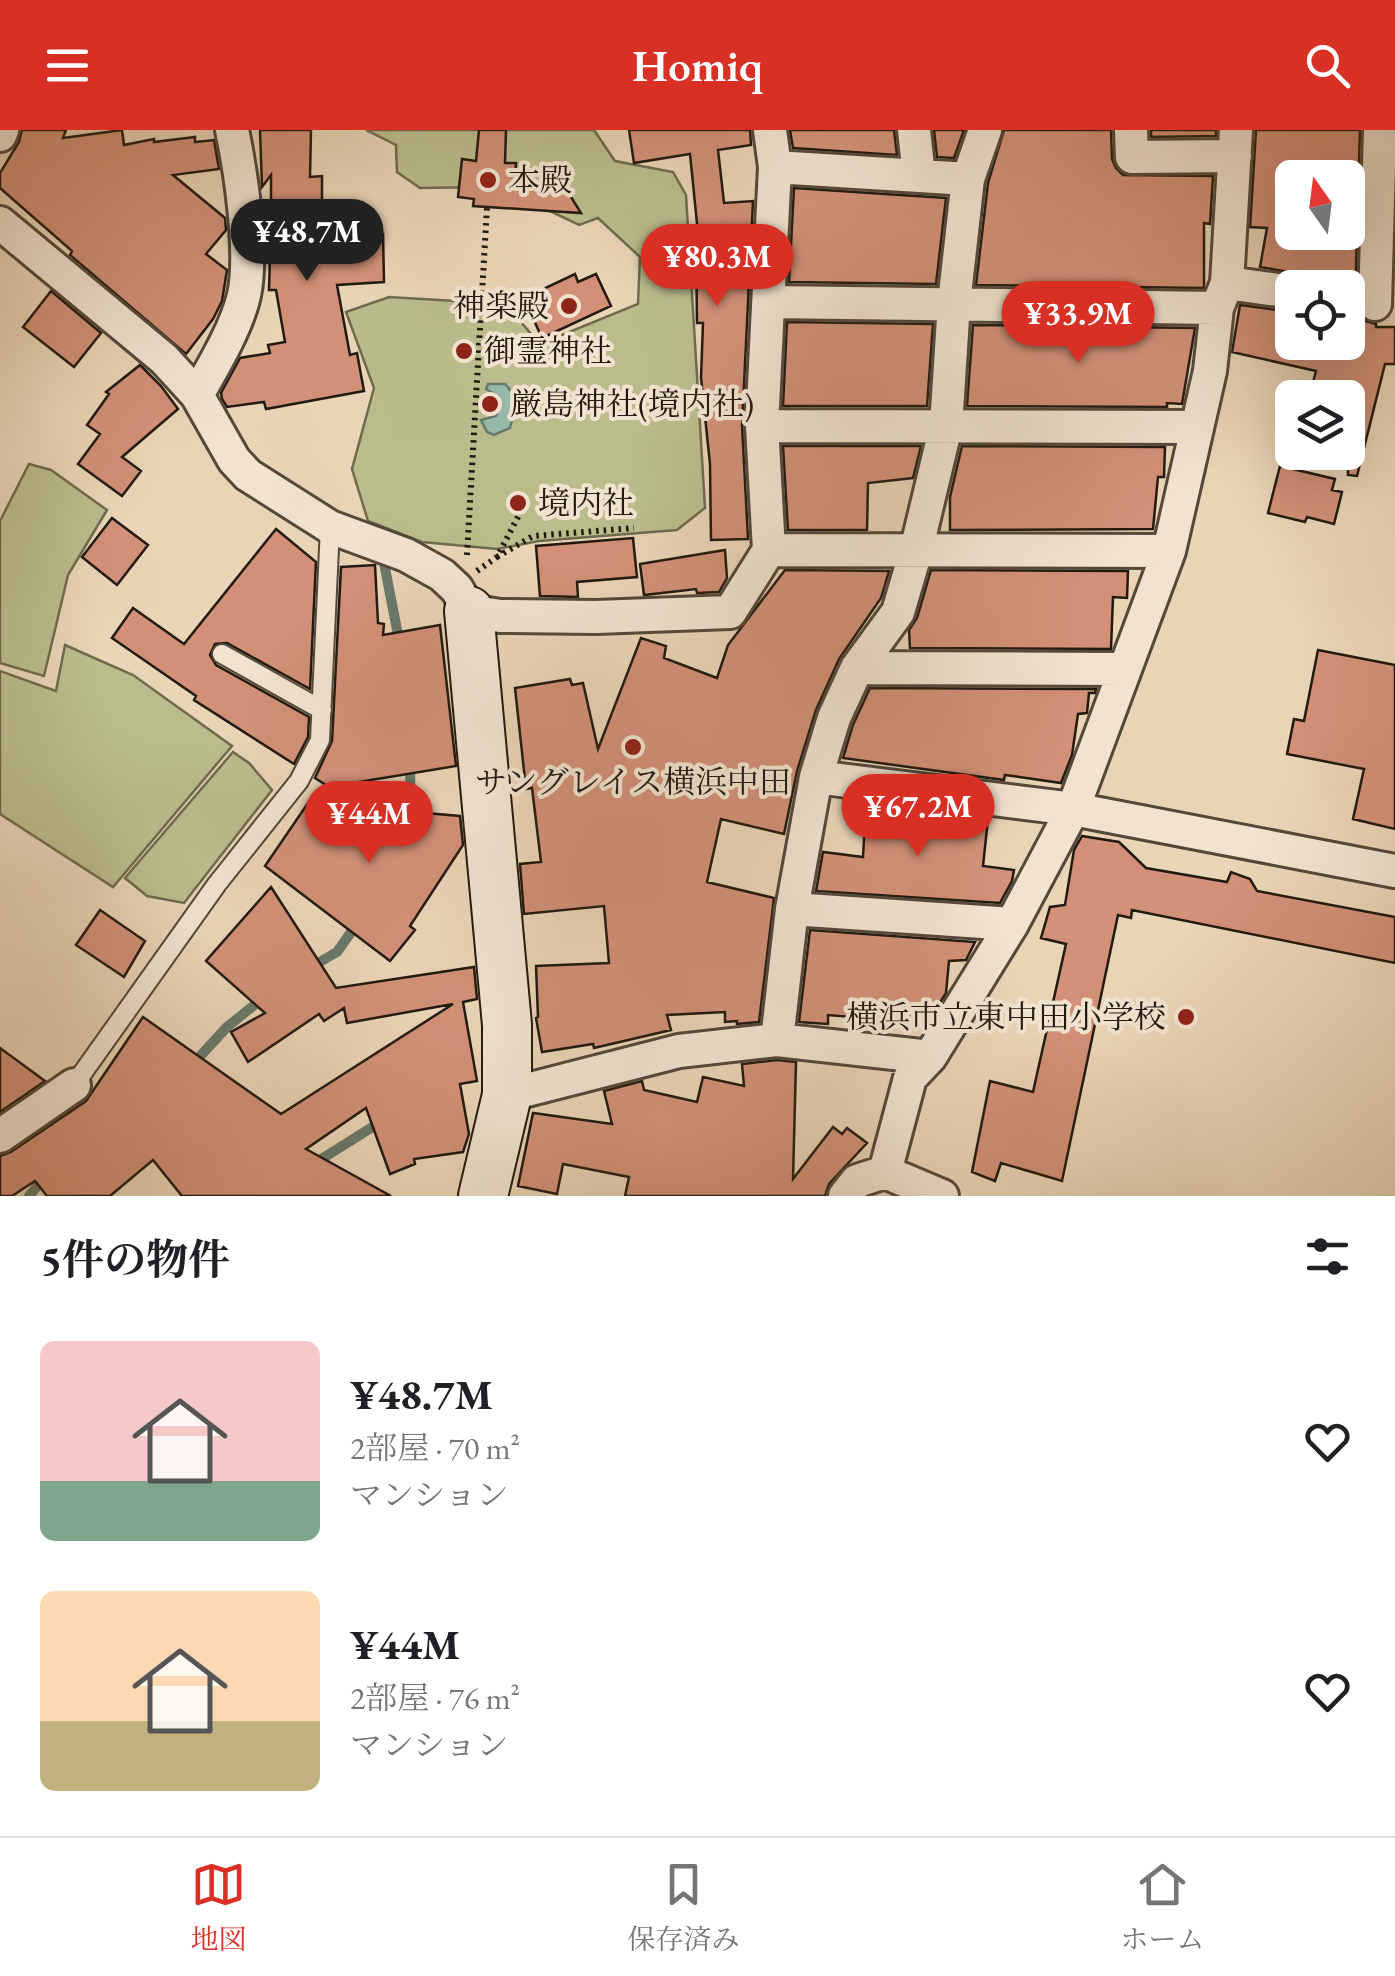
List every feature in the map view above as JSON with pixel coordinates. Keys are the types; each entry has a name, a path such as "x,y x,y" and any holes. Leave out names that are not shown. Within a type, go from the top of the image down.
{"street":[{"path":"197,395 215,364 244,295 242,191 232,130"},
{"path":"468,611 500,616 596,617 730,612 769,550 762,426 775,168 770,130"},
{"path":"914,130 919,176"},
{"path":"777,1040 792,909 816,777 834,718 857,668 898,612 946,426 954,302 968,179 985,130"},
{"path":"885,1172 910,1078 930,1057 1012,924 1073,809 1169,551 1210,371 1222,296 1236,143 1132,157 1131,130"},
{"path":"1372,303 1380,130"},
{"path":"775,168 968,179"},
{"path":"0,223 164,359 197,395 234,460 248,474 330,527 406,555 442,576 456,588 468,611 508,1025 507,1095 483,1196"},
{"path":"769,302 954,302 1275,293"},
{"path":"762,426 1197,427"},
{"path":"769,550 1169,551"},
{"path":"857,668 1124,669"},
{"path":"816,777 1073,809 1395,871"},
{"path":"792,909 1012,924"},
{"path":"507,1095 679,1051 777,1040 930,1057"},
{"path":"0,1136 74,1085"},
{"path":"846,1196 858,1182 885,1172 942,1196"}],"lane":[{"path":"74,1085 216,884 298,781 320,740 330,527"},
{"path":"222,654 322,710"}],"path":[{"path":"487,207 468,577 533,536 634,528"},
{"path":"497,557 520,514"}],"green space":[{"path":"366,130 594,130 615,161 673,172 686,195 705,508 677,530 539,541 497,549 422,542 368,521 352,469 374,388 346,312 389,297 505,304 540,344 638,304 640,257 598,218 579,225 529,201 485,187 420,188 397,172 396,145"},
{"path":"29,464 51,470 107,510 68,575 44,676 0,663 0,521"},
{"path":"65,645 133,675 232,746 113,887 0,814 0,671 56,691"},
{"path":"233,752 249,763 272,790 184,903 147,896 125,878"}],"shaded area":[{"path":"488,384 505,384 513,399 510,428 494,435 487,432 481,420 496,416 500,406 498,396 486,389"}],"building":[{"path":"22,130 66,130 63,138 122,130 124,145 154,139 214,140 219,169 173,175 225,218 226,230 206,254 227,270 222,301 186,354 70,255 72,251 0,188 0,173"},
{"path":"260,130 311,130 310,177 322,176 322,205 362,202 363,234 383,234 384,282 337,285 350,355 357,353 364,391 266,409 264,402 227,407 222,399 221,393 240,358 270,353 268,345 285,342 276,290 269,290 270,257 281,226 271,220 271,175 262,187"},
{"name":"本殿","path":"479,130 506,130 505,163 516,163 515,181 563,184 581,213 473,206 474,199 458,197 462,159 476,161"},
{"path":"629,130 750,130 751,145 718,150 724,203 753,201 742,425 748,539 711,540 710,464 701,378 703,323 697,323 699,243 690,154 634,163"},
{"path":"790,130 894,130 897,155 793,148"},
{"path":"934,130 964,130 954,158 937,157"},
{"path":"1004,130 1111,130 1112,159 1123,175 1213,176 1210,224 1204,223 1204,288 976,285 988,183"},
{"path":"1151,130 1216,130 1216,136 1151,137"},
{"path":"1256,130 1360,130 1359,160 1275,160 1275,250 1357,250 1356,270 1260,267 1267,228 1250,227"},
{"path":"794,188 946,198 936,284 789,282"},
{"name":"神楽殿","path":"575,274 578,282 596,274 611,306 542,338 524,298"},
{"path":"51,291 101,333 74,367 23,327"},
{"path":"1240,305 1275,310 1275,360 1365,360 1365,321 1376,327 1395,327 1395,364 1385,364 1365,444 1365,380 1314,380 1316,371 1232,352"},
{"path":"787,322 933,324 927,406 783,406"},
{"path":"973,325 1195,328 1182,404 967,406"},
{"path":"140,365 178,409 122,457 141,471 122,496 78,464 100,434 87,425 109,394 106,392"},
{"path":"783,446 921,446 913,478 868,483 867,530 788,530"},
{"path":"962,446 1165,447 1164,477 1158,477 1153,529 950,530 950,497"},
{"path":"1279,470 1335,479 1332,490 1342,492 1334,524 1268,513"},
{"path":"112,518 148,545 117,585 82,557"},
{"path":"276,529 316,562 310,689 227,643 215,644 210,655 216,665 309,717 308,737 294,764 194,700 196,696 112,638 133,608 184,644"},
{"path":"633,538 637,577 577,582 578,597 540,596 536,546"},
{"path":"725,550 727,578 719,592 697,593 696,589 644,595 640,564"},
{"path":"375,565 378,623 384,624 383,635 440,625 456,766 329,787 315,778 332,741 341,567"},
{"path":"785,570 889,571 881,598 839,659 816,710 797,771 784,834 721,819 707,882 774,898 759,1022 725,1022 725,1012 667,1015 671,1030 594,1048 593,1044 542,1052 536,1018 536,966 609,963 604,906 524,914 520,864 541,862 532,788 526,789 515,688 570,679 572,685 583,683 598,749 641,638 666,646 664,658 717,678 728,645"},
{"path":"931,570 1128,571 1127,598 1113,597 1111,649 910,648 909,630 917,618"},
{"path":"1318,650 1395,665 1395,829 1353,819 1364,769 1287,754 1294,719 1304,721"},
{"path":"870,688 1096,689 1089,693 1087,713 1078,714 1072,755 1061,783 1005,775 1004,780 843,758"},
{"path":"308,803 460,816 463,845 410,926 415,930 390,961 265,866"},
{"path":"866,803 988,819 983,866 1014,870 1000,903 816,891 823,852 863,857"},
{"path":"1082,836 1119,842 1146,868 1227,882 1231,872 1250,879 1257,891 1395,917 1395,963 1132,910 1131,918 1118,915 1062,1181 1001,1163 995,1181 972,1172 990,1081 1033,1092 1066,944 1041,938 1050,907 1065,905 1074,850"},
{"path":"271,887 336,988 474,967 477,999 463,1002 477,1081 460,1084 469,1134 463,1152 414,1159 415,1164 390,1174 366,1108 306,1149 391,1196 182,1196 153,1160 110,1196 47,1196 35,1181 12,1196 0,1196 0,1156 86,1101 143,1017 281,1114 453,1004 347,1023 344,1008 324,1021 319,1014 248,1062 231,1032 265,1013 206,961"},
{"path":"100,910 145,941 124,977 76,945"},
{"path":"810,930 975,942 966,960 949,961 946,993 927,1023 828,1015 828,1024 799,1022"},
{"path":"0,1048 45,1081 0,1112"},
{"path":"796,1062 793,1179 833,1127 842,1134 847,1128 867,1143 829,1184 825,1196 625,1196 629,1177 563,1164 557,1194 518,1186 533,1113 612,1124 604,1091 642,1081 644,1090 697,1102 703,1077 744,1086 742,1064"}],"waterway":[{"path":"383,558 400,645"},
{"path":"410,761 411,824"},
{"path":"311,967 337,952 359,921"},
{"path":"192,1065 227,1027 263,998"},
{"path":"312,1165 382,1121"},
{"path":"29,1196 46,1176"}],"place":[{"name":"本殿","path":"488,180"},
{"name":"神楽殿","path":"569,306"},
{"name":"御霊神社","path":"464,351"},
{"name":"厳島神社(境内社)","path":"490,404"},
{"name":"境内社","path":"518,503"},
{"name":"サングレイス横浜中田","path":"633,747"},
{"name":"横浜市立東中田小学校","path":"1186,1017"}]}
